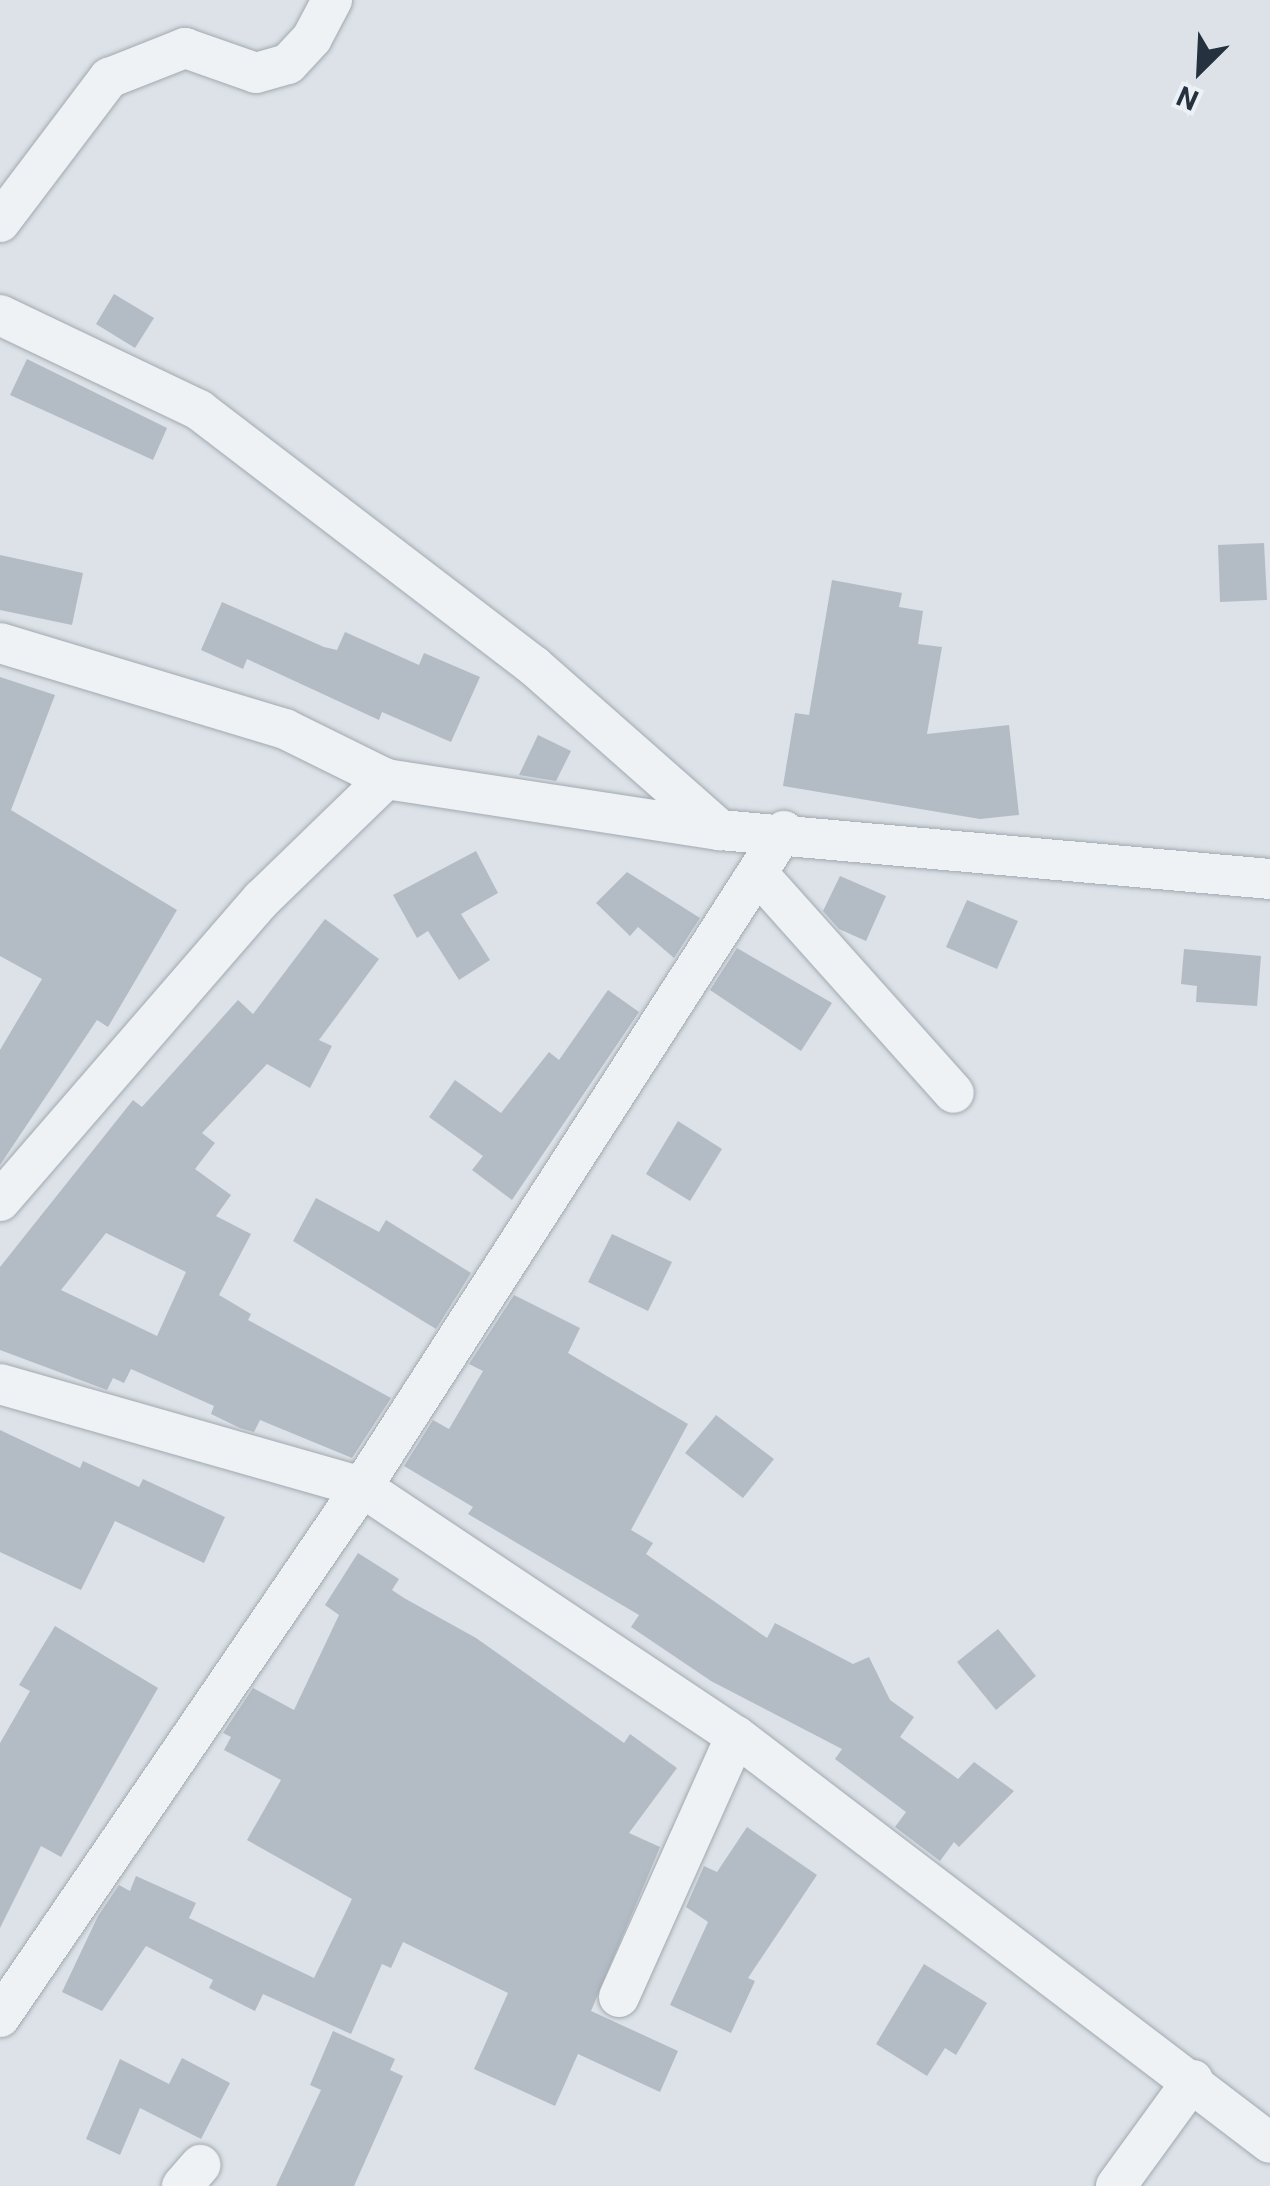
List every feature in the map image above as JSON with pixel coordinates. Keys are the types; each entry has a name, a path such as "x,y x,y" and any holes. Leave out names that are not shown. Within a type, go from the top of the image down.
{"street":[{"path":"0,222 109,78 186,48 256,73 288,64 312,38 332,0"},
{"path":"0,315 199,410 534,666 720,830"},
{"path":"0,643 285,728 386,779 720,830 784,831 1266,890"},
{"path":"0,1201 16,1156 262,899 386,779"},
{"path":"0,2017 362,1487 784,831"},
{"path":"759,875 954,1093"},
{"path":"0,1384 362,1487 736,1736 1193,2080 1270,2143"},
{"path":"620,1997 736,1736"},
{"path":"1116,2186 1193,2080"}],"building":[{"path":"114,294 154,318 135,348 96,324"},
{"path":"27,359 167,428 153,460 10,395"},
{"path":"1264,543 1267,600 1220,602 1218,545"},
{"path":"0,555 83,573 72,625 0,610"},
{"path":"832,580 902,593 899,607 923,611 918,644 942,647 927,734 1009,725 1019,815 980,819 783,786 795,713 809,715"},
{"path":"222,602 324,647 337,650 345,632 419,665 424,653 480,677 451,742 382,712 379,720 247,659 243,669 201,650"},
{"path":"0,677 55,695 11,810 177,910 108,1027 97,1020 0,1165 0,1050 42,979 0,956"},
{"path":"538,735 571,751 556,781 519,775"},
{"path":"476,851 498,893 461,914 490,960 459,980 428,931 417,938 393,895"},
{"path":"627,872 700,918 674,958 638,927 630,936 596,903"},
{"path":"840,876 886,896 866,941 839,929 823,911"},
{"path":"967,900 1018,921 997,969 946,947"},
{"path":"325,919 379,959 319,1040 332,1046 310,1088 267,1064 202,1133 215,1143 195,1169 231,1195 216,1216 251,1234 219,1295 251,1314 248,1320 391,1398 352,1458 260,1420 254,1432 240,1428 211,1414 214,1406 131,1369 124,1383 113,1378 107,1390 0,1350 0,1267 133,1100 142,1107 238,1000 253,1014","holes":["106,1233 186,1272 157,1336 61,1290"]},
{"path":"737,948 832,1003 801,1051 710,990"},
{"path":"1184,949 1261,956 1257,1006 1196,1002 1197,986 1181,984"},
{"path":"608,990 639,1012 512,1200 472,1170 483,1156 429,1117 455,1080 501,1113 549,1052 559,1060"},
{"path":"678,1121 722,1149 690,1201 646,1174"},
{"path":"316,1198 379,1232 386,1220 471,1273 436,1329 293,1241"},
{"path":"612,1234 672,1262 648,1311 588,1282"},
{"path":"514,1295 580,1328 568,1353 688,1424 631,1530 653,1543 646,1554 767,1638 775,1623 853,1664 869,1657 890,1700 914,1717 900,1737 958,1779 974,1762 1014,1791 959,1847 954,1842 940,1861 895,1827 906,1812 835,1759 842,1749 711,1681 631,1627 639,1615 468,1514 473,1507 404,1466 433,1420 449,1429 483,1371 469,1364"},
{"path":"716,1415 774,1459 743,1498 685,1453"},
{"path":"0,1430 80,1468 83,1461 139,1487 143,1479 225,1517 204,1563 115,1521 81,1590 0,1552"},
{"path":"358,1553 399,1579 392,1590 476,1638 624,1743 630,1734 677,1768 629,1833 660,1847 591,2011 678,2051 660,2092 578,2054 555,2106 474,2069 508,1993 403,1942 391,1968 382,1964 351,2034 263,1994 255,2011 209,1988 213,1980 146,1946 102,2011 62,1992 98,1916 119,1885 130,1891 136,1876 196,1903 189,1918 314,1978 352,1899 247,1840 281,1780 224,1750 231,1737 223,1733 253,1688 294,1710 339,1615 325,1605"},
{"path":"55,1626 158,1688 61,1857 41,1846 0,1928 0,1743 30,1691 19,1685"},
{"path":"998,1629 1036,1676 996,1710 957,1662"},
{"path":"747,1827 817,1875 748,1978 755,1981 731,2033 670,2005 708,1922 686,1907 704,1866 717,1872"},
{"path":"924,1964 987,2003 956,2055 945,2048 927,2076 876,2044"},
{"path":"333,2031 395,2059 390,2070 403,2076 354,2186 276,2186 321,2090 310,2085"},
{"path":"182,2058 230,2083 201,2139 140,2108 120,2155 86,2139 120,2059 169,2084"}]}
